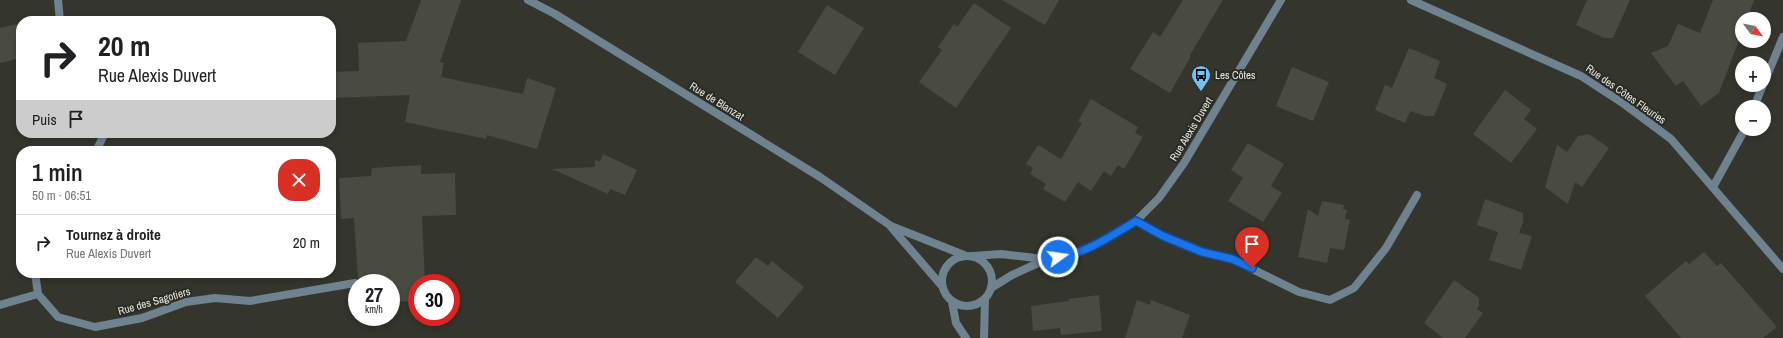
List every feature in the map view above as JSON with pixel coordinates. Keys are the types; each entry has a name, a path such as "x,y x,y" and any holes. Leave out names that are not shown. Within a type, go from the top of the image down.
{"street":[{"path":"58,0 60,16"},
{"name":"Rue de Blanzat","path":"528,0 561,17 820,177 891,226 968,255"},
{"name":"Rue Alexis Duvert","path":"991,288 1012,275 1045,260 1071,255 1095,245 1136,221 1159,198 1184,163 1281,0"},
{"name":"Rue des Côtes Fleuries","path":"1411,0 1581,76 1624,104 1671,139 1783,269"},
{"path":"1771,67 1783,37"},
{"path":"1713,187 1741,136"},
{"path":"1136,221 1163,236 1202,252 1232,259 1299,292 1330,300 1354,288 1386,248 1417,195"},
{"name":"Rue de Blanzat","path":"891,226 941,285"},
{"name":"Rue Alexis Duvert","path":"968,255 1001,254 1045,260"},
{"path":"968,255 980,259 991,272 991,288 985,299 978,304 960,306 947,298 941,285 942,274 946,265 954,258 968,255"},
{"path":"0,305 38,294 36,278"},
{"name":"Rue des Sagotiers","path":"38,294 58,316 95,327 142,318 186,302 215,298 250,301 348,283"},
{"path":"984,338 985,299"},
{"path":"952,302 956,323 966,338"}],"building":[{"path":"421,0 461,0 440,62 444,63 441,77 523,94 527,78 556,88 537,149 487,135 486,139 405,122 410,95 336,98 336,72 359,71 358,43 406,41"},
{"path":"1002,0 1059,0 1045,25"},
{"path":"1183,0 1223,0 1190,55 1191,56 1170,93 1130,69 1153,32 1160,37"},
{"path":"1587,0 1630,0 1613,38 1604,38 1576,25"},
{"path":"1713,0 1754,0 1750,12 1735,12 1736,48 1719,93 1701,106 1683,81 1676,86 1651,53 1668,46 1678,24 1700,33"},
{"path":"974,3 1011,28 956,108 919,82 942,50 938,47 954,24 957,27"},
{"path":"827,5 864,28 835,75 798,52"},
{"path":"16,24 16,59 0,63 0,28"},
{"path":"1409,48 1440,61 1434,78 1447,84 1434,116 1425,116 1410,111 1405,123 1375,110 1385,85 1392,88"},
{"path":"1292,67 1329,82 1313,121 1276,106"},
{"path":"1505,90 1531,110 1524,119 1537,129 1511,163 1473,134"},
{"path":"1091,99 1138,127 1135,133 1143,137 1124,169 1118,165 1111,176 1104,171 1091,191 1078,182 1065,202 1043,189 1046,184 1030,174 1033,168 1026,164 1038,145 1061,159 1082,123 1078,121"},
{"path":"1589,134 1609,148 1582,187 1575,182 1568,204 1545,187 1557,145 1567,152 1578,136"},
{"path":"1248,143 1284,164 1271,186 1282,193 1263,222 1228,201 1243,178 1231,170"},
{"path":"603,154 637,170 625,195 610,189 608,194 552,169 595,167 595,159 600,162"},
{"path":"421,165 421,174 455,173 456,215 422,216 425,274 408,274 408,301 400,302 400,274 358,274 354,218 341,219 339,178 371,176 372,168"},
{"path":"1485,199 1523,213 1523,222 1519,233 1532,236 1521,270 1489,260 1498,232 1477,225"},
{"path":"1322,201 1344,205 1343,209 1347,210 1345,219 1350,220 1344,250 1330,248 1327,263 1298,257 1308,209 1318,216"},
{"path":"1704,252 1717,266 1721,263 1777,327 1763,338 1681,338 1645,296 1686,261 1689,264"},
{"path":"756,257 768,266 772,261 804,287 778,318 735,282"},
{"path":"1454,280 1479,298 1479,306 1477,309 1483,313 1465,338 1443,338 1424,323"},
{"path":"1099,295 1102,331 1061,335 1060,328 1033,331 1031,306"},
{"path":"1137,300 1150,305 1151,300 1190,315 1182,338 1125,338"}],"place":[{"name":"Les Côtes","path":"1201,92"}],"route":[{"path":"1058,257 1071,255 1095,245 1136,221 1163,236 1202,252 1232,259 1252,268"}]}
